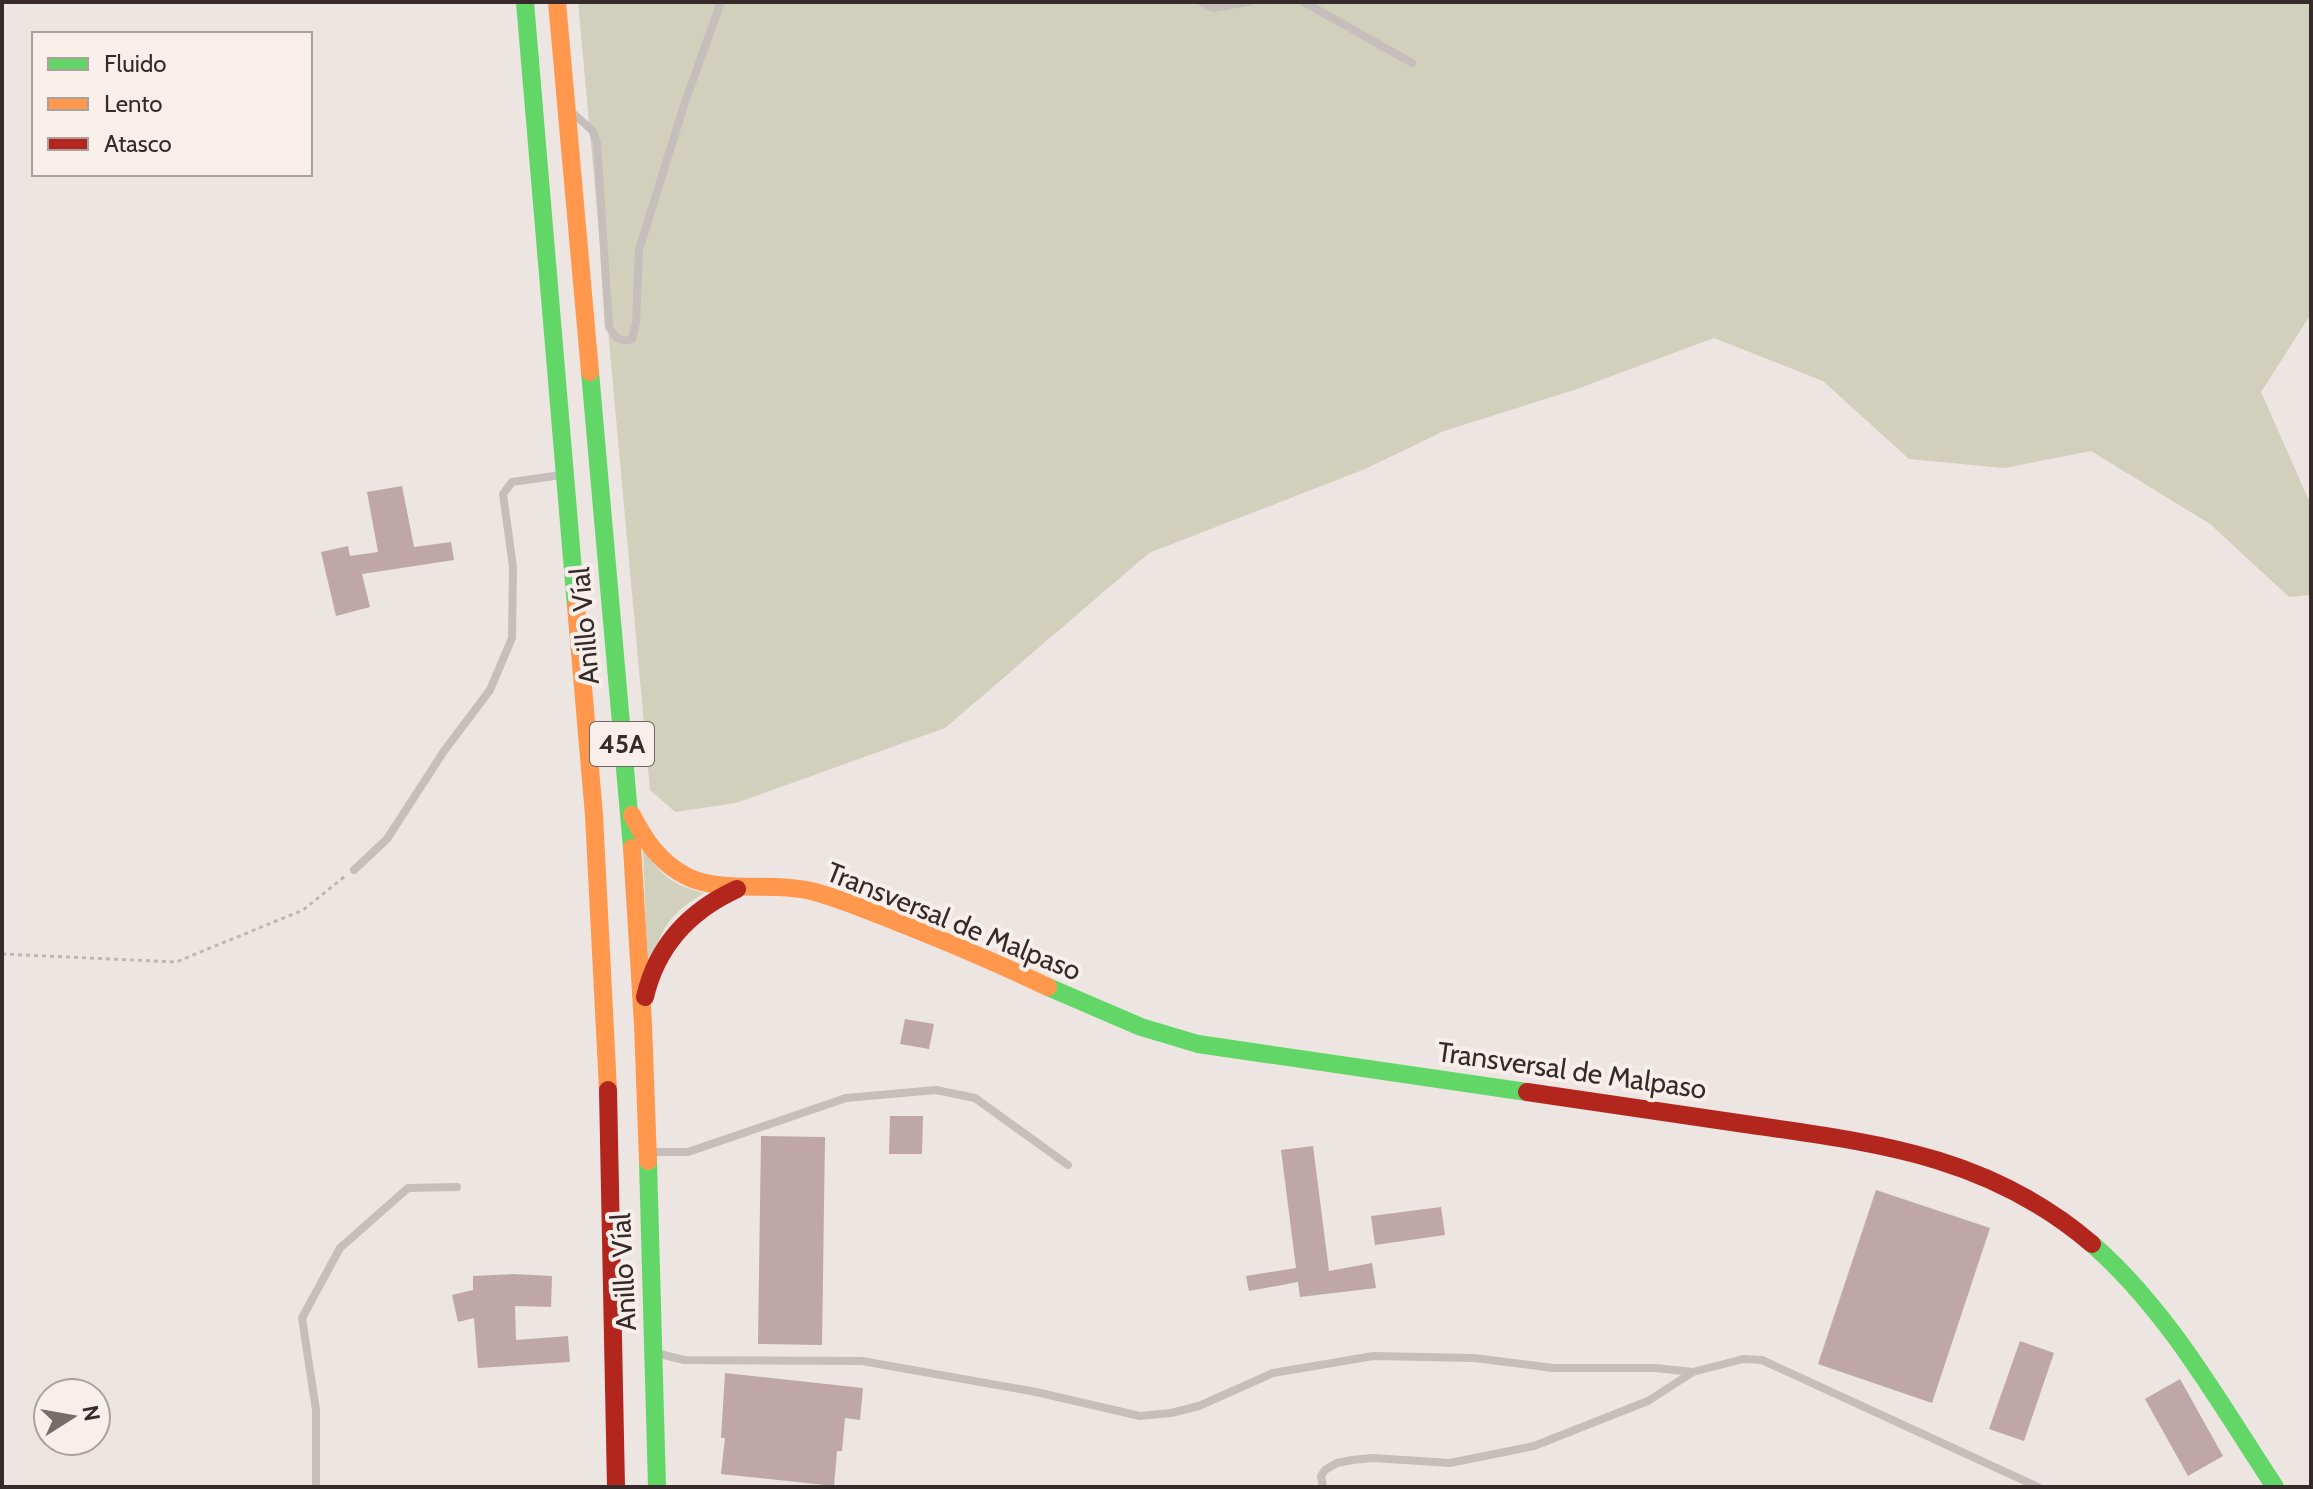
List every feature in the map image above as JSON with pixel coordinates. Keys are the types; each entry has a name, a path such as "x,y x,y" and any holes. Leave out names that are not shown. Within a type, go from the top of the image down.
{"main road":[{"name":"Anillo Víal","path":"525,2 594,815 607,1036 615,1486"},
{"name":"Anillo Víal","path":"557,2 628,807 643,1024 657,1487"},
{"name":"Transversal de Malpaso","path":"628,807 642,837 657,857 676,871 698,881 722,886 781,886 858,906 979,955 1108,1017 1161,1036 1198,1044 1828,1136 1894,1149 1978,1173 2027,1196 2088,1239 2105,1255 2184,1349 2275,1487"},
{"name":"Transversal de Malpaso","path":"643,1024 646,993 655,963 671,937 692,914 717,897 745,885"}],"lane":[{"path":"567,105 592,130 597,143 609,327 616,338 624,341 632,339 636,323 639,250 684,105 721,2"},
{"path":"1201,2 1213,8 1248,2"},
{"path":"1304,2 1412,63"},
{"path":"354,870 387,839 444,751 490,690 512,638 513,567 503,494 512,482 565,475"},
{"path":"646,1151 688,1152 846,1098 936,1090 975,1098 1068,1165"},
{"path":"316,1487 316,1410 302,1318 340,1248 408,1188 457,1187"},
{"path":"655,1353 684,1360 862,1361 1036,1392 1140,1416 1199,1406 1273,1373 1373,1356 1474,1358 1553,1368 1655,1368 1693,1372"},
{"path":"1323,1487 1321,1476 1325,1470 1352,1460 1373,1458 1450,1463 1534,1446 1648,1401 1693,1372 1743,1359 1762,1360 2038,1487"}],"path":[{"path":"2,954 176,962 303,910 354,870"}],"green space":[{"path":"578,2 2311,2 2311,314 2261,392 2311,505 2311,595 2289,597 2210,524 2091,451 2004,468 1909,459 1823,381 1714,338 1574,390 1444,431 1365,469 1149,553 945,728 736,803 675,812 650,790"},
{"path":"643,850 669,878 704,893 666,926 648,973"}],"building":[{"path":"402,486 414,547 451,542 454,560 362,574 370,607 336,616 321,552 348,546 350,556 378,552 367,492"},
{"path":"905,1019 934,1024 929,1049 900,1044"},
{"path":"890,1116 923,1116 922,1154 889,1154"},
{"path":"761,1136 825,1137 822,1345 758,1344"},
{"path":"1313,1146 1329,1271 1372,1263 1376,1288 1300,1297 1298,1282 1249,1291 1246,1276 1296,1268 1281,1150"},
{"path":"1876,1190 1990,1228 1932,1403 1818,1364"},
{"path":"1441,1207 1445,1235 1375,1245 1371,1216"},
{"path":"473,1276 552,1276 551,1307 515,1306 516,1340 568,1336 570,1362 478,1368 474,1318 458,1322 452,1295 473,1290"},
{"path":"2020,1341 2054,1353 2024,1441 1989,1429"},
{"path":"725,1373 863,1388 860,1420 845,1418 842,1451 837,1451 834,1486 721,1474 725,1438 721,1438"},
{"path":"2180,1379 2223,1456 2188,1476 2145,1399"}],"traffic: fast":[{"path":"525,2 576,606"},
{"path":"590,372 632,848"},
{"path":"1048,987 1141,1027 1198,1044 1527,1092"},
{"path":"648,1161 657,1487"},
{"path":"2092,1244 2145,1298 2169,1328 2275,1487"}],"traffic: slow":[{"path":"557,2 590,372"},
{"path":"576,606 594,815 608,1090"},
{"path":"632,815 655,851 688,877 717,885 783,887 815,892 943,940 1048,987"},
{"path":"632,848 648,1161"}],"traffic: jam":[{"path":"645,997 658,961 678,932 704,908 737,889"},
{"path":"608,1090 616,1487"},
{"path":"1527,1092 1840,1138 1929,1158 2012,1190 2053,1214 2092,1244"}]}
